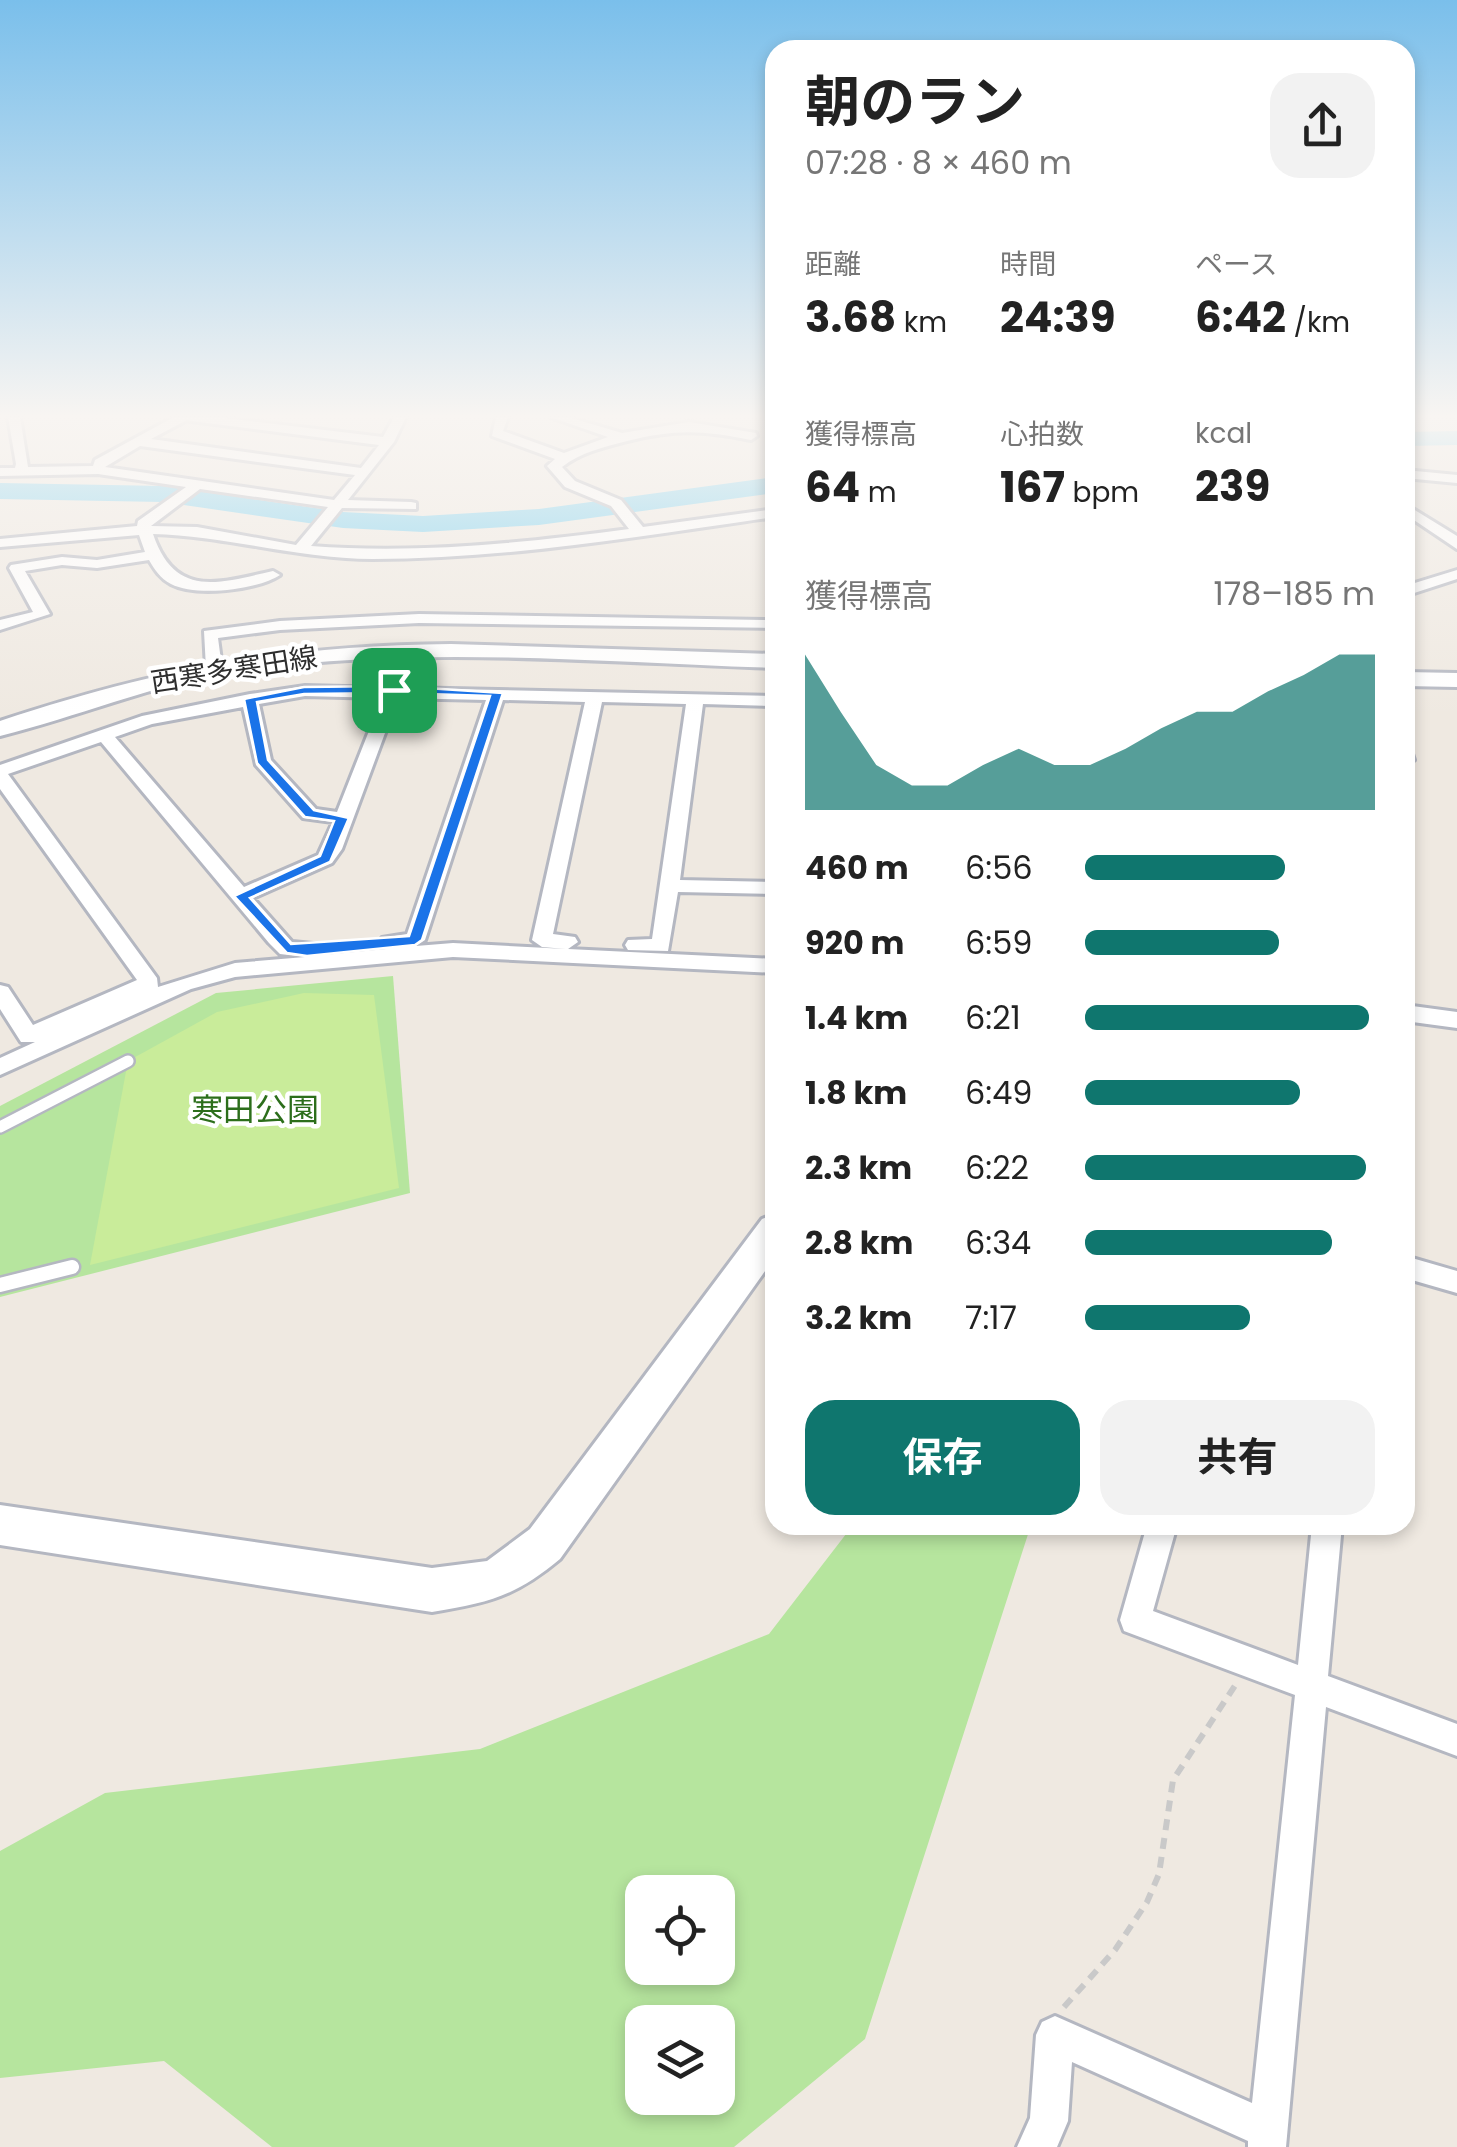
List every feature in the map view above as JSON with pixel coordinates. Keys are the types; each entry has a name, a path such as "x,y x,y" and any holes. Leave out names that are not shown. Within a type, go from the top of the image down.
{"main road":[{"name":"西寒多寒田線","path":"0,729 118,692 214,668 348,653 408,651 765,662"},
{"path":"1415,679 1457,680"},
{"path":"0,1525 432,1590 487,1582 513,1571 561,1526 765,1243"}],"street":[{"path":"152,517 142,524 143,530 159,568 174,580 208,590 273,575"},
{"path":"300,550 326,517"},
{"path":"626,517 637,530"},
{"path":"0,542 143,530 232,535 300,550 372,555 484,550 741,517"},
{"path":"1421,517 1456,538"},
{"path":"0,625 42,614 16,568 62,562 97,564 153,555"},
{"path":"1415,587 1457,574"},
{"path":"214,668 210,634 288,623 386,618 765,624"},
{"path":"554,655 561,623"},
{"path":"241,896 326,859 408,651"},
{"path":"0,992 28,1036 150,983 0,774 103,734 167,715 304,691 765,701"},
{"path":"103,734 287,948 307,952 415,940 497,693"},
{"path":"596,696 542,940 661,946 695,699"},
{"path":"250,699 262,760 310,814 342,818"},
{"path":"669,886 765,888"},
{"path":"0,1067 184,984 235,970 452,950 765,966"},
{"path":"1415,1015 1457,1020"},
{"path":"1415,1271 1457,1282"},
{"path":"1159,1535 1135,1620 1457,1740"},
{"path":"1036,2147 1049,2122 1054,2035 1268,2138 1326,1535"}],"lane":[{"path":"0,1128 128,1061"},
{"path":"0,1284 72,1267"}],"path":[{"path":"1054,2035 1061,2011 1106,1961 1150,1895 1161,1868 1164,1814 1175,1775 1250,1663"}],"green space":[{"name":"寒田公園","path":"393,976 410,1193 0,1297 0,1106 216,993"},
{"name":"寒田公園","path":"304,993 374,995 399,1188 90,1265 128,1061 217,1012"},
{"path":"845,1535 1028,1535 865,2039 734,2147 272,2147 164,2061 0,2078 0,1851 105,1793 480,1749 769,1634"}],"waterway":[{"path":"324,517 423,524 536,517"}],"route":[{"path":"341,688 394,690 497,693 415,940 307,952 287,948 241,896 326,859 342,818 310,814 262,760 250,699 341,688"}]}
